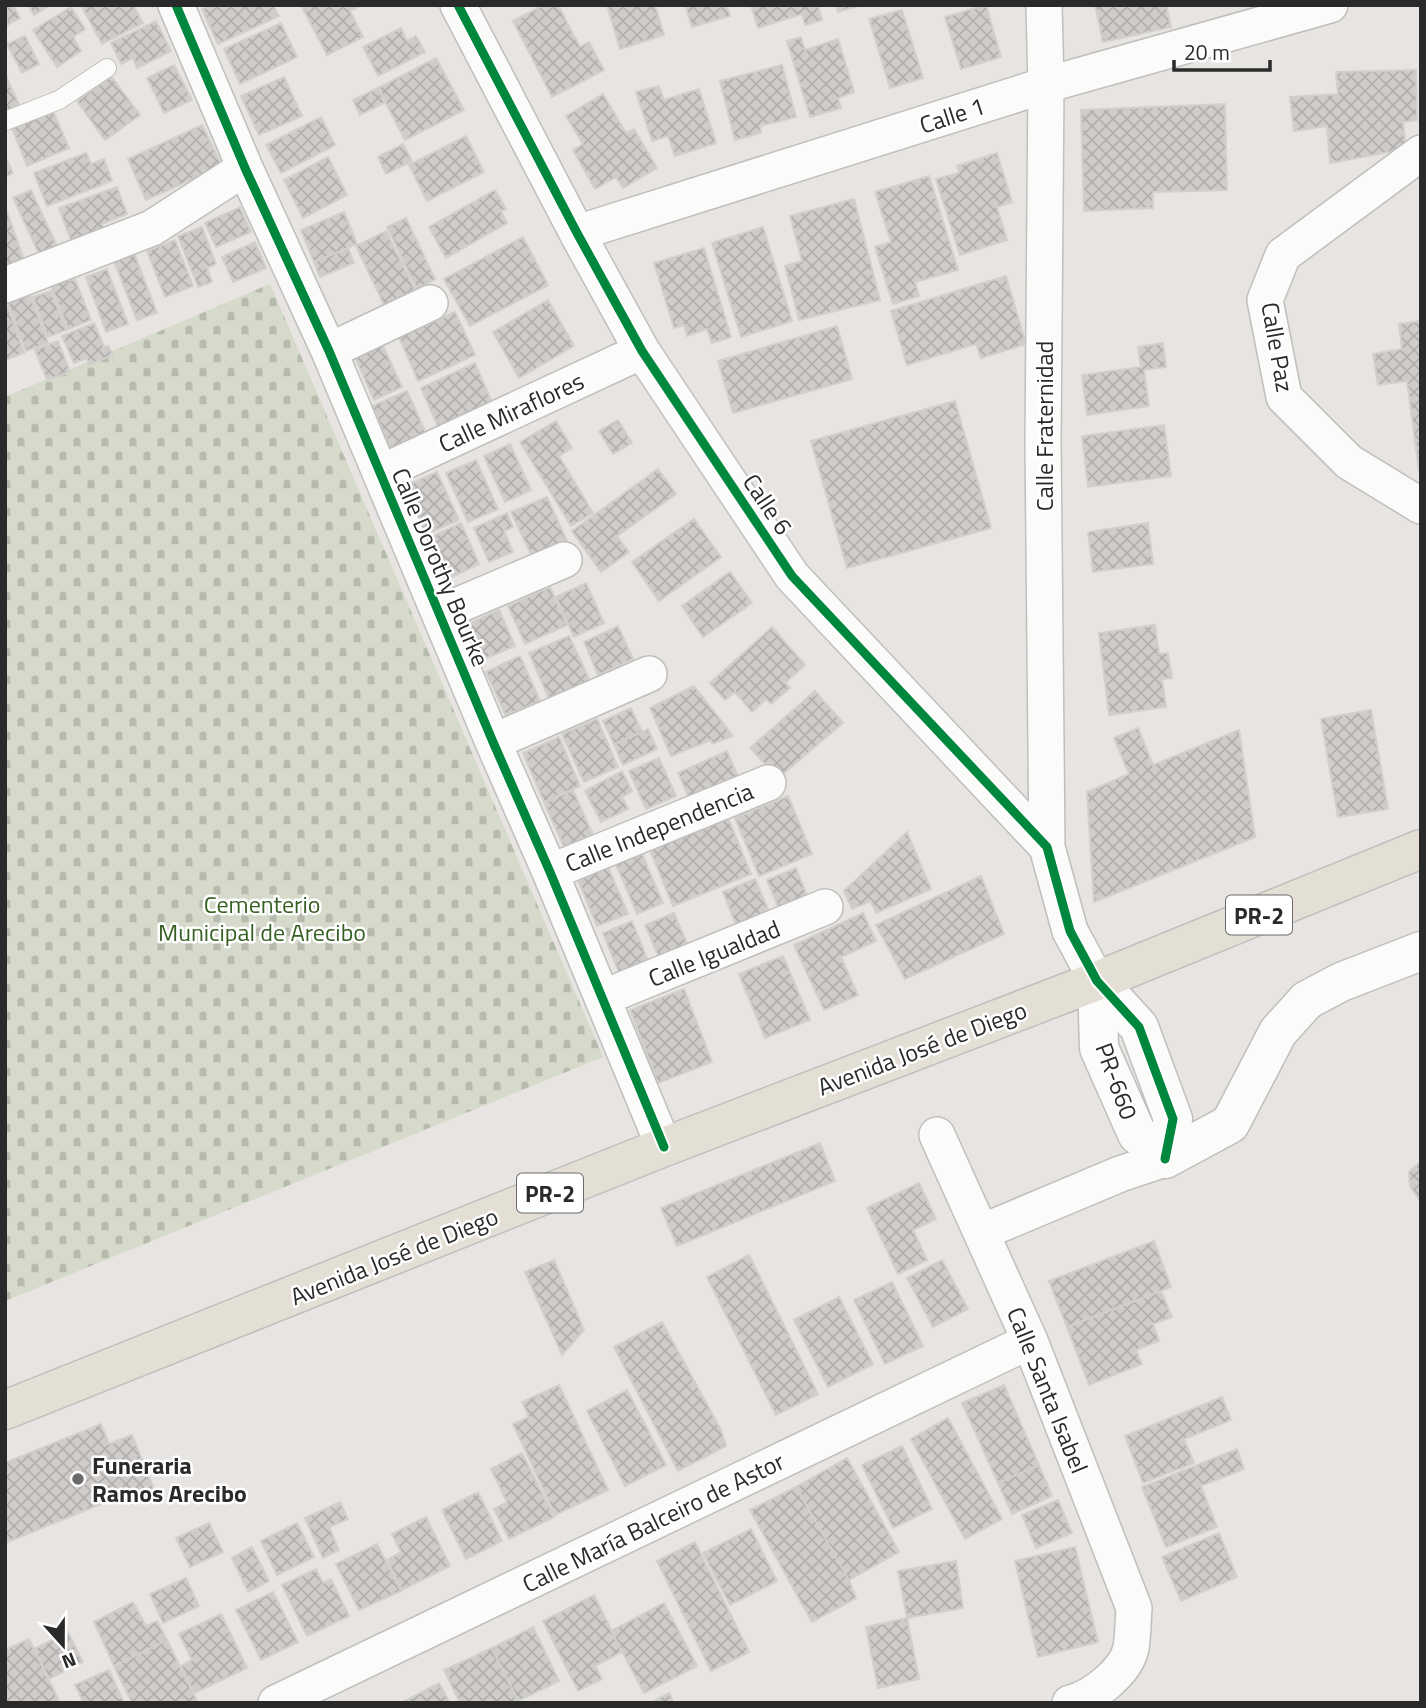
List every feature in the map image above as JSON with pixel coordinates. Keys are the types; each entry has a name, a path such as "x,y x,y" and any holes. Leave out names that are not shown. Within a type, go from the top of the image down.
{"main road":[{"name":"PR-2","path":"1097,981 1421,849"},
{"name":"Avenida José de Diego","path":"5,1410 664,1147 1097,981"}],"street":[{"name":"Calle Dorothy Bourke","path":"176,5 245,168 329,351 664,1147"},
{"name":"Calle 6","path":"458,5 642,351 792,576 1047,847 1070,931 1097,981"},
{"name":"Calle Fraternidad","path":"1044,5 1046,85 1043,456 1047,847"},
{"name":"Calle 1","path":"577,233 1046,85 1330,5"},
{"name":"Calle Paz","path":"1421,153 1283,255 1265,300 1283,397 1349,462 1421,506"},
{"path":"5,285 152,228 245,168"},
{"path":"329,351 430,303"},
{"name":"Calle Miraflores","path":"380,473 642,351"},
{"path":"440,613 564,559"},
{"path":"493,742 649,674"},
{"name":"Calle Independencia","path":"550,872 768,783"},
{"name":"Calle Igualdad","path":"602,998 825,907"},
{"path":"982,1232 1120,1174 1166,1159 1230,1124 1278,1032 1307,1000 1341,982 1421,951"},
{"name":"PR-660","path":"1097,981 1099,1048 1137,1134 1166,1159"},
{"name":"Calle Santa Isabel","path":"937,1135 1030,1341 1134,1608 1130,1651 1110,1681 1080,1700 1070,1703"},
{"name":"Calle María Balceiro de Astor","path":"276,1703 1030,1341"}],"lane":[{"path":"5,121 59,100 107,68"}],"green space":[{"name":"Cementerio Municipal de Arecibo","path":"270,284 603,1057 5,1301 5,397"}],"building":[{"path":"5,5 13,5 20,18 7,25"},
{"path":"28,5 50,5 34,15"},
{"path":"81,5 133,5 143,23 102,44"},
{"path":"210,5 273,5 279,16 218,44 202,9"},
{"path":"301,5 361,5 350,11 363,37 327,55"},
{"path":"544,5 558,5 580,47 589,42 604,70 552,97 513,21"},
{"path":"607,5 655,5 664,35 620,49"},
{"path":"685,5 727,5 730,16 692,27"},
{"path":"751,5 818,5 822,20 805,25 802,14 758,28"},
{"path":"836,5 861,5 838,12"},
{"path":"986,5 1001,57 961,69 945,17"},
{"path":"1095,5 1166,5 1171,27 1103,42"},
{"path":"71,7 85,29 73,37 81,51 57,67 33,30"},
{"path":"902,10 923,78 890,88 869,19"},
{"path":"156,21 171,51 137,68 133,58 121,64 111,43"},
{"path":"281,23 297,57 240,84 224,49"},
{"path":"401,28 407,41 416,36 425,52 378,76 363,47"},
{"path":"25,36 39,64 22,73 7,44"},
{"path":"801,37 805,50 838,39 854,92 838,98 841,108 810,117 787,41"},
{"path":"436,58 464,110 405,140 378,88"},
{"path":"174,65 192,100 164,113 147,78"},
{"path":"782,65 796,117 760,126 761,133 735,140 720,81"},
{"path":"1416,70 1417,120 1403,122 1406,149 1330,163 1327,126 1294,131 1290,97 1338,94 1336,72"},
{"path":"111,76 140,115 105,140 77,101"},
{"path":"5,77 21,109 5,117"},
{"path":"284,77 302,116 259,135 241,96"},
{"path":"659,86 664,100 699,89 716,143 675,156 668,136 652,141 636,92"},
{"path":"378,88 386,102 360,115 353,100"},
{"path":"603,94 626,133 634,129 657,168 623,188 616,177 595,189 573,150 583,144 566,116"},
{"path":"1225,104 1227,190 1153,192 1153,208 1084,211 1081,110"},
{"path":"53,111 69,148 27,166 12,128"},
{"path":"321,117 335,145 281,173 266,145"},
{"path":"202,125 222,166 146,200 128,159"},
{"path":"466,136 484,172 427,201 409,165"},
{"path":"403,144 412,161 386,174 378,157"},
{"path":"86,153 91,164 104,159 112,181 47,206 34,173"},
{"path":"997,153 1012,202 997,207 1007,240 960,255 936,179 959,173 957,166"},
{"path":"5,156 13,173 5,177"},
{"path":"328,157 347,195 303,218 284,180"},
{"path":"929,176 958,270 915,282 919,296 893,304 875,247 891,242 875,192"},
{"path":"117,187 127,214 102,224 107,237 74,249 59,208"},
{"path":"31,190 57,246 39,254 13,198"},
{"path":"495,190 506,209 501,211 507,223 446,258 429,227"},
{"path":"854,199 880,300 799,320 785,266 802,261 790,216"},
{"path":"5,206 24,260 5,266"},
{"path":"240,207 251,232 216,247 205,223"},
{"path":"344,212 357,244 314,262 301,230"},
{"path":"406,218 435,279 417,289 387,227"},
{"path":"202,227 216,264 207,268 212,282 198,287 178,236"},
{"path":"763,227 792,321 741,337 712,243"},
{"path":"386,231 415,290 384,305 356,246"},
{"path":"523,237 548,285 470,326 444,279"},
{"path":"175,240 193,286 165,297 147,251"},
{"path":"255,242 266,268 233,282 222,257"},
{"path":"348,248 354,263 320,277 314,262"},
{"path":"704,248 731,337 712,343 707,329 687,336 684,325 674,328 654,263"},
{"path":"134,253 157,313 137,320 114,261"},
{"path":"107,269 128,324 106,332 86,277"},
{"path":"1006,276 1026,344 981,358 976,344 907,365 891,311"},
{"path":"75,279 91,320 68,329 51,285"},
{"path":"51,291 66,330 48,337 33,297"},
{"path":"30,295 48,343 26,351 8,302"},
{"path":"548,300 574,346 519,378 493,332"},
{"path":"8,307 24,353 5,360 5,308"},
{"path":"455,312 475,355 418,381 399,337"},
{"path":"1421,321 1419,471 1407,381 1378,385 1373,354 1402,349 1399,324"},
{"path":"94,323 104,347 108,346 113,355 89,365 87,358 74,363 62,336"},
{"path":"837,326 852,379 733,413 718,361"},
{"path":"58,341 70,372 47,380 35,350"},
{"path":"381,342 402,387 374,400 354,355"},
{"path":"1163,343 1166,367 1144,370 1149,406 1087,415 1082,375 1141,367 1138,347"},
{"path":"475,363 494,407 440,431 421,388"},
{"path":"407,391 426,433 391,449 372,406"},
{"path":"955,401 991,528 847,568 811,441"},
{"path":"618,420 632,443 613,454 599,431"},
{"path":"556,421 572,448 559,456 593,513 571,526 520,442"},
{"path":"1164,425 1171,476 1088,487 1082,436"},
{"path":"510,444 531,490 505,502 484,456"},
{"path":"476,460 498,509 468,522 446,473"},
{"path":"658,469 676,494 617,536 629,552 601,572 572,531"},
{"path":"437,472 459,520 427,534 405,486"},
{"path":"547,497 567,541 532,557 511,512"},
{"path":"507,513 513,527 504,531 513,552 489,562 474,528"},
{"path":"694,519 721,557 659,601 632,562"},
{"path":"461,523 479,564 450,578 431,537"},
{"path":"1148,523 1153,564 1093,572 1088,532"},
{"path":"730,572 752,603 703,637 682,606"},
{"path":"586,583 604,623 574,637 556,597"},
{"path":"550,587 567,625 525,644 508,606"},
{"path":"499,610 515,646 484,659 468,624"},
{"path":"1155,625 1159,654 1168,653 1172,678 1162,679 1166,707 1109,715 1099,633"},
{"path":"618,626 633,659 598,675 584,642"},
{"path":"772,627 805,665 785,683 790,688 771,704 766,699 752,712 735,692 725,700 710,683"},
{"path":"569,636 591,683 550,701 529,653"},
{"path":"520,656 540,701 506,716 486,672"},
{"path":"694,686 733,736 712,744 711,740 671,756 650,708"},
{"path":"815,691 843,723 778,778 750,748"},
{"path":"631,708 642,732 614,744 603,721"},
{"path":"1371,710 1388,809 1338,817 1321,719"},
{"path":"597,719 618,767 584,782 562,734"},
{"path":"1138,728 1153,765 1239,730 1255,837 1094,902 1087,792 1129,774 1114,738"},
{"path":"648,729 657,749 623,765 614,744"},
{"path":"559,737 580,786 544,802 523,753"},
{"path":"727,751 739,779 690,800 678,773"},
{"path":"659,758 676,796 646,809 629,771"},
{"path":"622,771 632,791 622,797 628,809 601,822 585,791"},
{"path":"573,790 593,835 564,847 544,802"},
{"path":"788,796 812,854 759,876 735,818"},
{"path":"728,818 751,874 673,906 650,850"},
{"path":"907,832 931,889 876,913 871,901 852,909 844,891"},
{"path":"642,854 663,903 637,914 616,864"},
{"path":"608,867 628,914 597,926 578,880"},
{"path":"796,868 810,903 781,914 767,880"},
{"path":"981,876 1004,934 905,979 876,925"},
{"path":"755,879 771,916 738,930 723,892"},
{"path":"674,913 692,955 663,967 645,925"},
{"path":"863,913 876,941 841,957 858,995 824,1010 794,945"},
{"path":"632,921 650,966 621,978 603,933"},
{"path":"783,956 810,1020 765,1038 739,974"},
{"path":"684,989 712,1062 658,1083 630,1010"},
{"path":"820,1143 835,1181 677,1246 661,1208"},
{"path":"1421,1161 1421,1202 1410,1186 1409,1172"},
{"path":"919,1183 936,1219 913,1230 927,1260 898,1274 867,1208"},
{"path":"1154,1241 1171,1287 1067,1327 1049,1281"},
{"path":"749,1255 818,1394 776,1415 707,1277"},
{"path":"554,1260 584,1330 562,1355 525,1272"},
{"path":"942,1260 968,1309 933,1327 907,1278"},
{"path":"892,1282 923,1346 885,1364 854,1300"},
{"path":"1161,1291 1172,1317 1153,1324 1159,1341 1136,1350 1142,1364 1089,1385 1067,1327"},
{"path":"839,1297 873,1364 828,1387 794,1320"},
{"path":"662,1322 721,1430 726,1446 678,1471 614,1347"},
{"path":"559,1385 608,1490 555,1515 513,1424 529,1417 522,1402"},
{"path":"1004,1385 1039,1465 998,1483 962,1403"},
{"path":"627,1390 666,1465 625,1486 587,1411"},
{"path":"1222,1397 1231,1420 1184,1439 1194,1463 1143,1483 1125,1436"},
{"path":"948,1418 1002,1519 965,1539 911,1439"},
{"name":"Funeraria Ramos Arecibo","path":"101,1424 109,1444 132,1435 156,1494 132,1504 123,1495 5,1543 5,1463"},
{"path":"902,1446 932,1509 893,1528 862,1465"},
{"path":"1237,1449 1244,1469 1201,1486 1217,1527 1166,1547 1142,1487"},
{"path":"522,1453 554,1517 509,1539 494,1509 507,1502 491,1469"},
{"path":"847,1458 899,1552 849,1580 796,1487"},
{"path":"1039,1465 1052,1496 1012,1514 998,1483"},
{"path":"796,1487 849,1580 856,1598 812,1622 750,1510"},
{"path":"478,1492 502,1541 466,1559 442,1510"},
{"path":"1058,1500 1072,1533 1036,1548 1022,1515"},
{"path":"340,1502 348,1519 329,1527 339,1550 323,1558 305,1518"},
{"path":"426,1517 450,1566 402,1590 387,1560 401,1552 392,1534"},
{"path":"209,1523 223,1552 190,1567 176,1538"},
{"path":"297,1523 314,1557 277,1575 261,1541"},
{"path":"751,1529 777,1581 730,1605 703,1553"},
{"path":"1219,1533 1237,1577 1181,1601 1162,1557"},
{"path":"695,1542 749,1652 711,1671 657,1561"},
{"path":"377,1544 401,1591 359,1610 336,1564"},
{"path":"252,1547 269,1581 248,1592 232,1558"},
{"path":"1075,1547 1098,1642 1038,1657 1015,1561"},
{"path":"956,1561 963,1608 907,1618 898,1571"},
{"path":"316,1569 323,1583 331,1579 349,1616 307,1636 282,1585"},
{"path":"186,1578 199,1606 163,1623 150,1594"},
{"path":"273,1592 298,1642 261,1660 236,1610"},
{"path":"594,1595 622,1652 595,1666 602,1679 578,1691 543,1621"},
{"path":"133,1602 146,1626 157,1621 167,1640 114,1666 94,1622"},
{"path":"664,1603 697,1666 644,1693 611,1631"},
{"path":"221,1614 247,1668 194,1693 181,1666 192,1660 179,1634"},
{"path":"907,1618 919,1679 878,1688 866,1627"},
{"path":"533,1627 559,1681 518,1701 492,1648"},
{"path":"68,1632 83,1662 49,1679 34,1649"},
{"path":"29,1639 60,1703 5,1703 5,1650"},
{"path":"167,1640 198,1703 132,1703 114,1666"},
{"path":"492,1648 518,1702 460,1703 444,1670"},
{"path":"109,1670 124,1703 84,1703 75,1685"},
{"path":"439,1683 450,1703 401,1703"},
{"path":"669,1693 674,1703 650,1703"}],"cycle path":[{"path":"176,5 245,168 329,351 664,1147"},
{"path":"458,5 642,351 792,576 1047,847 1070,931 1097,981 1139,1027 1173,1119 1165,1159"}],"place":[{"name":"Funeraria Ramos Arecibo","path":"78,1479"}]}
